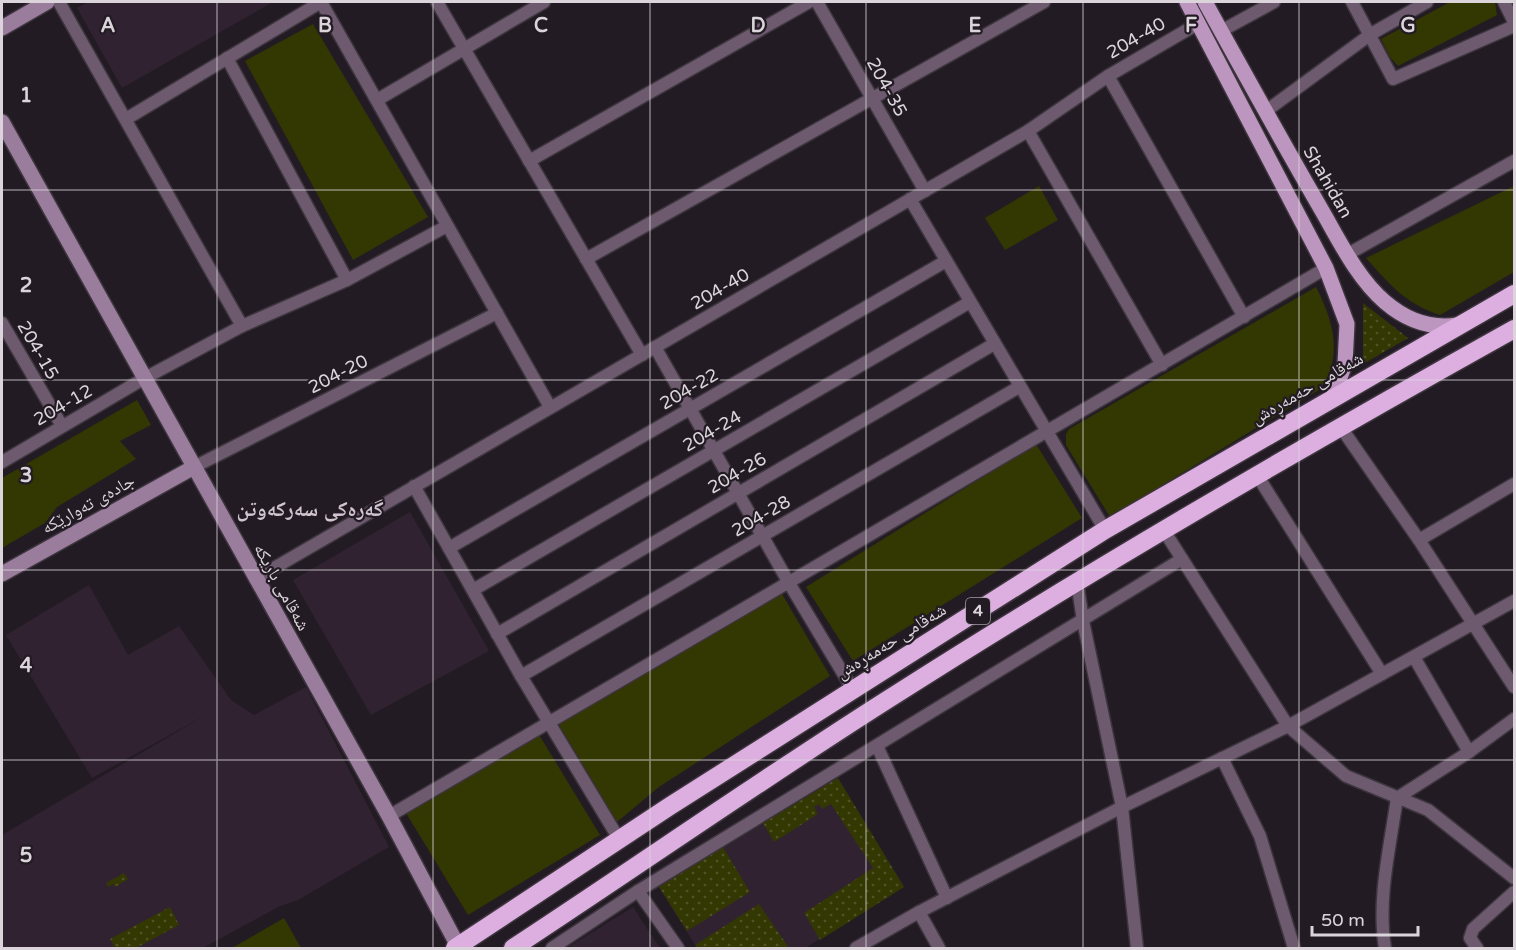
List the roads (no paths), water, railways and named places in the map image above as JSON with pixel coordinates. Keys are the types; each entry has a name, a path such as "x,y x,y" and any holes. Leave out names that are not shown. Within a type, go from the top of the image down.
{"highway":[{"name":"شەقامی حەمەڕەش","path":"456,947 670,806 1105,530 1515,294"},
{"name":"4","path":"513,948 895,694 1077,581 1340,426 1515,329"},
{"path":"670,806 685,835"}],"main road":[{"path":"1187,2 1326,268 1347,324 1345,364 1333,397"},
{"name":"Shahidan","path":"1205,2 1289,155 1348,254 1385,302 1419,323 1440,327 1462,324"},
{"path":"1273,164 1289,155"}],"street":[{"path":"2,28 47,2"},
{"path":"59,2 242,326"},
{"path":"126,119 321,2 549,407"},
{"path":"437,2 642,355"},
{"path":"377,100 463,47 544,2"},
{"path":"529,161 808,2"},
{"name":"204-35","path":"818,2 925,191"},
{"path":"586,259 1044,2"},
{"path":"1221,31 1274,2"},
{"path":"1352,2 1394,79 1515,24 1504,2"},
{"path":"1266,111 1371,34 1427,2"},
{"name":"204-40","path":"255,579 1029,131 1108,76 1199,23"},
{"path":"227,58 347,280"},
{"path":"1108,76 1244,317"},
{"name":"شەقامی باریکە","path":"2,122 143,379 389,816 456,947"},
{"path":"1029,131 1162,365"},
{"path":"1348,254 1515,161"},
{"path":"910,199 1105,530"},
{"name":"204-12","path":"2,462 143,379 242,326 347,280 447,226"},
{"name":"204-22","path":"449,548 946,261"},
{"path":"389,816 1326,268"},
{"name":"204-24","path":"473,590 970,302"},
{"name":"204-20","path":"194,467 497,313"},
{"name":"204-15","path":"2,323 62,426"},
{"name":"204-26","path":"497,634 994,344"},
{"path":"655,347 789,583 853,690"},
{"name":"204-28","path":"521,676 1019,387"},
{"path":"1340,426 1419,540 1515,687"},
{"name":"جادەی تەوارێکە","path":"2,574 194,467"},
{"path":"1257,475 1382,674"},
{"path":"1419,540 1515,484"},
{"path":"414,486 521,676 619,839"},
{"path":"1163,529 1288,726 1346,776 1428,810 1515,878"},
{"path":"552,948 638,891 1182,559"},
{"path":"1077,581 1083,621 1122,807 1137,948"},
{"path":"856,948 946,898 1122,807 1288,726 1515,601"},
{"path":"1414,657 1469,752"},
{"path":"1385,948 1381,924 1383,897 1397,798 1469,752 1515,719"},
{"path":"877,746 946,898"},
{"path":"1222,758 1260,836 1294,948"},
{"path":"638,891 678,948"},
{"path":"1477,948 1470,938 1473,929 1515,892"},
{"path":"920,912 939,948"}],"district":[{"name":"گەرەکی سەرکەوتن","path":"310,509"}]}
